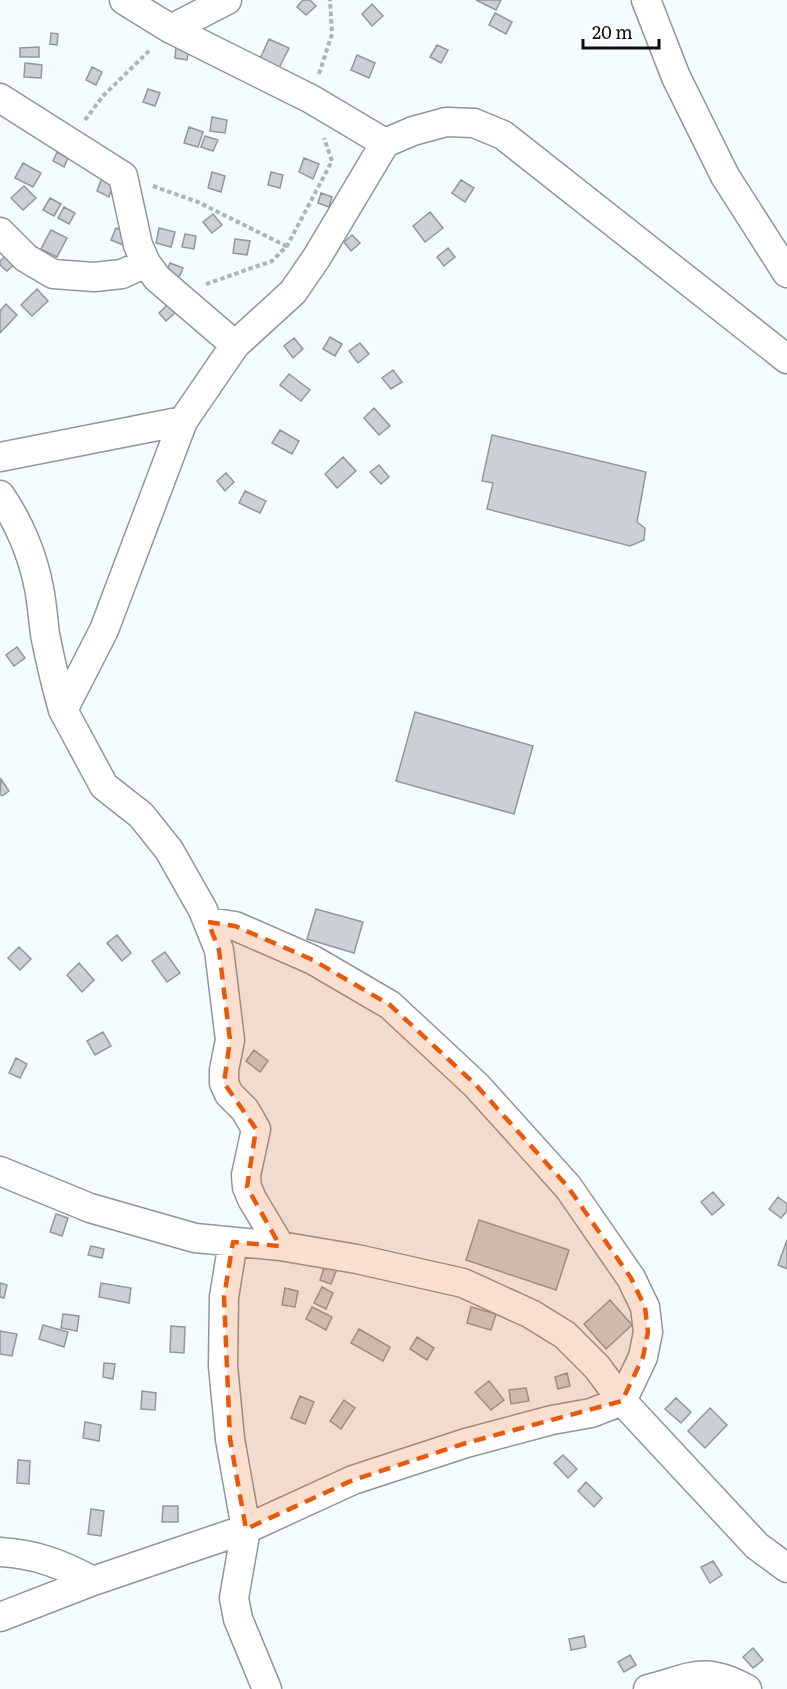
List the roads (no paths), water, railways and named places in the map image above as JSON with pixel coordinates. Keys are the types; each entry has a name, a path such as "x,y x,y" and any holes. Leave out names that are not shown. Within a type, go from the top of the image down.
{"street":[{"path":"124,0 171,29 311,99 385,143"},
{"path":"171,29 227,0"},
{"path":"646,0 676,77 725,176 787,273"},
{"path":"0,98 123,176 138,245 146,263 157,278 235,345"},
{"path":"63,710 104,630 183,421 235,345 293,292 317,257 385,143 413,131 446,122 474,123 503,135 787,359"},
{"path":"0,232 26,258 53,274 94,277 122,274 146,263"},
{"path":"0,457 183,421"},
{"path":"0,495 29,550 63,710 104,786 141,815 162,842 203,910 219,950 230,1040 224,1083 229,1094 245,1110 255,1129 246,1174 247,1187 280,1246"},
{"path":"0,1617 93,1581 246,1528 353,1480 466,1443 552,1420 591,1413 622,1401 643,1357 648,1332 645,1306 631,1278 568,1187 476,1085 390,1005 313,960 235,926 208,922"},
{"path":"0,1172 90,1208 195,1238 280,1246 357,1259 463,1283 531,1314 565,1335 597,1367 622,1401 756,1546 787,1568"},
{"path":"233,1242 224,1297 223,1366 230,1439 246,1528 234,1598 238,1619 267,1689"},
{"path":"0,1552 60,1563 93,1581"},
{"path":"648,1689 695,1675 708,1674 747,1689"}]}
